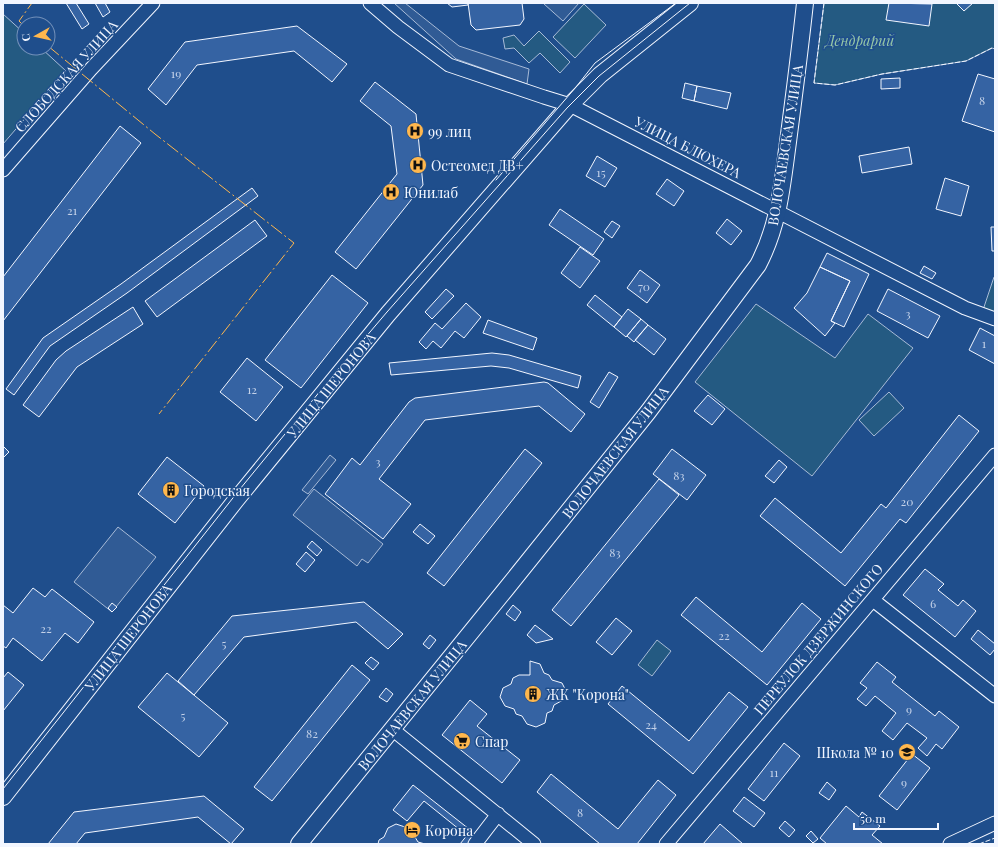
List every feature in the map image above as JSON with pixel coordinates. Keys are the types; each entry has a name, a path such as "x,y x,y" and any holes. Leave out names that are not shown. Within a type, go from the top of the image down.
{"main road":[{"name":"УЛИЦА ШЕРОНОВА","path":"3,797 236,500 388,314 570,104 600,75 690,3"},
{"name":"ВОЛОЧАЕВСКАЯ УЛИЦА","path":"298,844 648,412 758,265 768,245 778,213 805,3"}],"street":[{"name":"СЛОБОДСКАЯ УЛИЦА","path":"3,170 99,61 153,3"},
{"name":"УЛИЦА БЛЮХЕРА","path":"370,3 398,27 449,65 544,97 570,104 715,178 778,213 965,308 995,319"},
{"name":"ПЕРЕУЛОК ДЗЕРЖИНСКОГО","path":"666,844 995,455"},
{"path":"873,600 995,696"},
{"path":"392,728 534,844"},
{"path":"475,844 498,814"},
{"path":"950,844 995,823"}],"green space":[{"name":"Дендрарий","path":"824,3 995,3 995,49 992,48 966,61 882,74 835,85 814,83"},
{"path":"584,4 606,25 575,58 553,37"},
{"path":"3,14 16,26 16,56 50,56 66,71 3,144"},
{"path":"539,31 570,62 560,73 540,53 529,63 514,48 505,49 503,38 514,35 524,46"},
{"path":"995,277 995,316 983,310"},
{"path":"756,304 835,358 868,314 913,348 812,476 695,382"},
{"path":"889,392 904,408 874,436 859,420"},
{"path":"657,640 671,651 652,676 638,665"}],"shaded area":[{"path":"394,3 405,3 459,46 529,69 527,84 456,59"},
{"path":"579,3 563,21 544,4"},
{"path":"330,455 336,460 308,494 302,490"},
{"path":"314,489 383,544 368,563 362,559 357,566 293,515"},
{"path":"118,527 156,557 112,612 74,582"}],"building":[{"path":"66,3 76,3 89,24 82,29"},
{"path":"95,3 105,3 110,12 103,17"},
{"path":"447,3 468,3 468,5 452,7"},
{"path":"468,3 522,3 524,19 520,25 476,30 471,25"},
{"path":"889,3 932,4 929,26 886,20"},
{"path":"956,3 973,3 964,11"},
{"path":"297,26 347,64 332,82 294,51 197,65 166,105 148,89 185,42"},
{"path":"978,74 995,79 995,132 962,121"},
{"path":"900,78 900,88 881,89 881,79"},
{"path":"375,82 416,114 423,185 356,269 335,252 397,174 391,126 360,101"},
{"path":"685,83 697,86 694,101 682,98"},
{"path":"697,86 731,93 727,109 694,101"},
{"path":"120,126 141,143 3,321 3,277"},
{"path":"909,147 912,164 862,173 859,156"},
{"path":"597,156 617,168 605,187 586,176"},
{"path":"945,178 969,186 961,216 936,209"},
{"path":"667,179 684,191 674,206 656,194"},
{"path":"252,188 258,196 127,293 50,346 14,395 6,389 43,338 121,284"},
{"path":"560,209 604,239 593,255 549,225"},
{"path":"727,219 742,231 731,245 716,233"},
{"path":"255,220 267,236 157,317 145,301"},
{"path":"612,221 620,226 612,238 604,232"},
{"path":"991,227 995,227 995,251 992,251"},
{"path":"580,247 600,261 580,288 561,273"},
{"path":"827,253 869,274 844,327 831,321 850,281 820,267"},
{"path":"924,266 936,273 932,279 920,273"},
{"path":"820,267 850,281 831,321 835,323 825,336 794,308 807,293"},
{"path":"640,270 660,285 647,303 627,288"},
{"path":"332,275 368,303 301,388 265,360"},
{"path":"446,289 454,296 432,319 425,312"},
{"path":"888,289 940,316 928,338 877,311"},
{"path":"595,295 622,317 614,327 587,305"},
{"path":"466,303 481,317 464,338 455,331 441,348 433,341 426,349 419,342 435,323 442,329"},
{"path":"133,307 143,324 77,367 39,417 23,405 56,360 66,351"},
{"path":"628,309 641,319 626,337 614,327"},
{"path":"641,319 648,325 634,342 627,336"},
{"path":"488,320 537,338 533,350 483,333"},
{"path":"648,325 666,339 654,355 635,340"},
{"path":"980,328 995,336 995,364 969,350"},
{"path":"492,353 509,355 581,376 578,388 509,368 491,366 391,375 389,363"},
{"path":"247,358 283,387 256,421 220,392"},
{"path":"609,372 618,377 599,408 590,402"},
{"path":"544,382 548,383 585,414 571,432 539,406 425,420 379,479 411,504 383,539 325,494 352,458 360,465 409,402 415,398"},
{"path":"708,395 725,409 712,425 694,411"},
{"path":"959,415 979,431 906,523 900,519 845,586 760,516 775,498 841,553 881,504 886,508"},
{"path":"3,446 9,452 3,458"},
{"path":"525,449 542,463 444,586 427,573"},
{"path":"672,449 706,475 687,500 653,474"},
{"name":"Городская","path":"167,457 204,486 175,523 138,494"},
{"path":"779,460 787,467 774,483 765,476"},
{"path":"659,479 679,495 571,626 552,610"},
{"path":"420,524 435,536 428,544 413,532"},
{"path":"312,541 322,550 317,556 307,547"},
{"path":"306,552 315,560 305,572 296,564"},
{"path":"925,569 944,584 938,590 958,606 963,600 976,611 955,637 903,595"},
{"path":"33,588 45,597 52,589 94,622 78,643 65,633 42,661 13,638 6,648 3,646 3,605 13,613"},
{"path":"696,597 762,652 802,603 821,619 767,685 681,615"},
{"path":"364,602 403,634 388,649 356,622 244,637 194,695 178,681 232,616"},
{"path":"112,603 117,607 112,612 108,608"},
{"path":"513,605 521,612 515,621 506,614"},
{"path":"616,618 632,631 612,655 596,642"},
{"path":"535,625 553,639 536,643 527,635"},
{"path":"978,630 995,644 995,649 990,655 971,639"},
{"path":"430,635 436,640 429,649 423,644"},
{"path":"371,657 379,663 373,670 365,663"},
{"name":"ЖК \"Корона\"","path":"530,661 540,664 544,673 549,675 552,680 562,683 566,691 563,700 554,705 552,711 547,713 545,723 536,727 527,724 522,716 516,714 514,709 505,706 500,697 503,688 511,684 513,678 519,675 530,675"},
{"path":"877,662 896,677 892,682 935,716 939,711 959,727 942,749 936,744 927,756 918,748 927,738 907,723 893,740 882,731 896,713 875,696 866,706 857,699 867,688 860,683"},
{"path":"352,665 370,680 272,801 254,787"},
{"path":"8,672 24,685 3,711 3,678"},
{"path":"167,673 228,723 199,757 138,707"},
{"path":"622,686 689,741 729,692 748,707 693,774 608,704"},
{"path":"386,688 393,694 387,702 379,697"},
{"path":"470,700 487,714 477,726 520,760 502,783 442,735"},
{"path":"784,743 800,756 764,801 748,789"},
{"path":"912,754 930,768 897,810 879,796"},
{"path":"551,774 618,829 658,780 676,795 637,844 600,844 537,792"},
{"path":"827,782 836,790 829,800 819,793"},
{"path":"413,785 469,829 465,834 424,801 407,821 393,810"},
{"path":"204,796 244,829 231,844 198,817 85,833 76,844 48,844 74,812"},
{"path":"744,797 765,813 754,827 733,811"},
{"path":"846,806 859,817 862,812 880,826 872,835 883,844 827,844 820,838"},
{"path":"785,821 795,830 789,837 779,828"},
{"path":"396,824 405,827 410,835 415,837 418,842 425,844 378,844 379,840 384,837 388,828"},
{"path":"720,824 743,844 703,844"},
{"path":"811,831 818,839 813,843 806,836"},
{"path":"468,834 474,839 470,844 460,844"}],"tram line":[{"path":"496,180 595,63 676,3"},
{"path":"3,789 240,489 387,312 567,108 599,76 690,3"}],"fence":[{"path":"824,3 814,83 835,85 882,74 966,61 992,48 995,49"},
{"path":"979,844 995,838"}],"power":[{"path":"23,16 32,3"},
{"path":"56,53 155,134 294,243 159,414"}],"place":[{"name":"99 лиц","path":"415,131"},
{"name":"Остеомед ДВ+","path":"418,165"},
{"name":"Юнилаб","path":"391,192"},
{"name":"Городская","path":"171,490"},
{"name":"ЖК \"Корона\"","path":"533,694"},
{"name":"Спар","path":"462,741"},
{"name":"Школа № 10","path":"907,752"},
{"name":"Корона","path":"412,830"}]}
